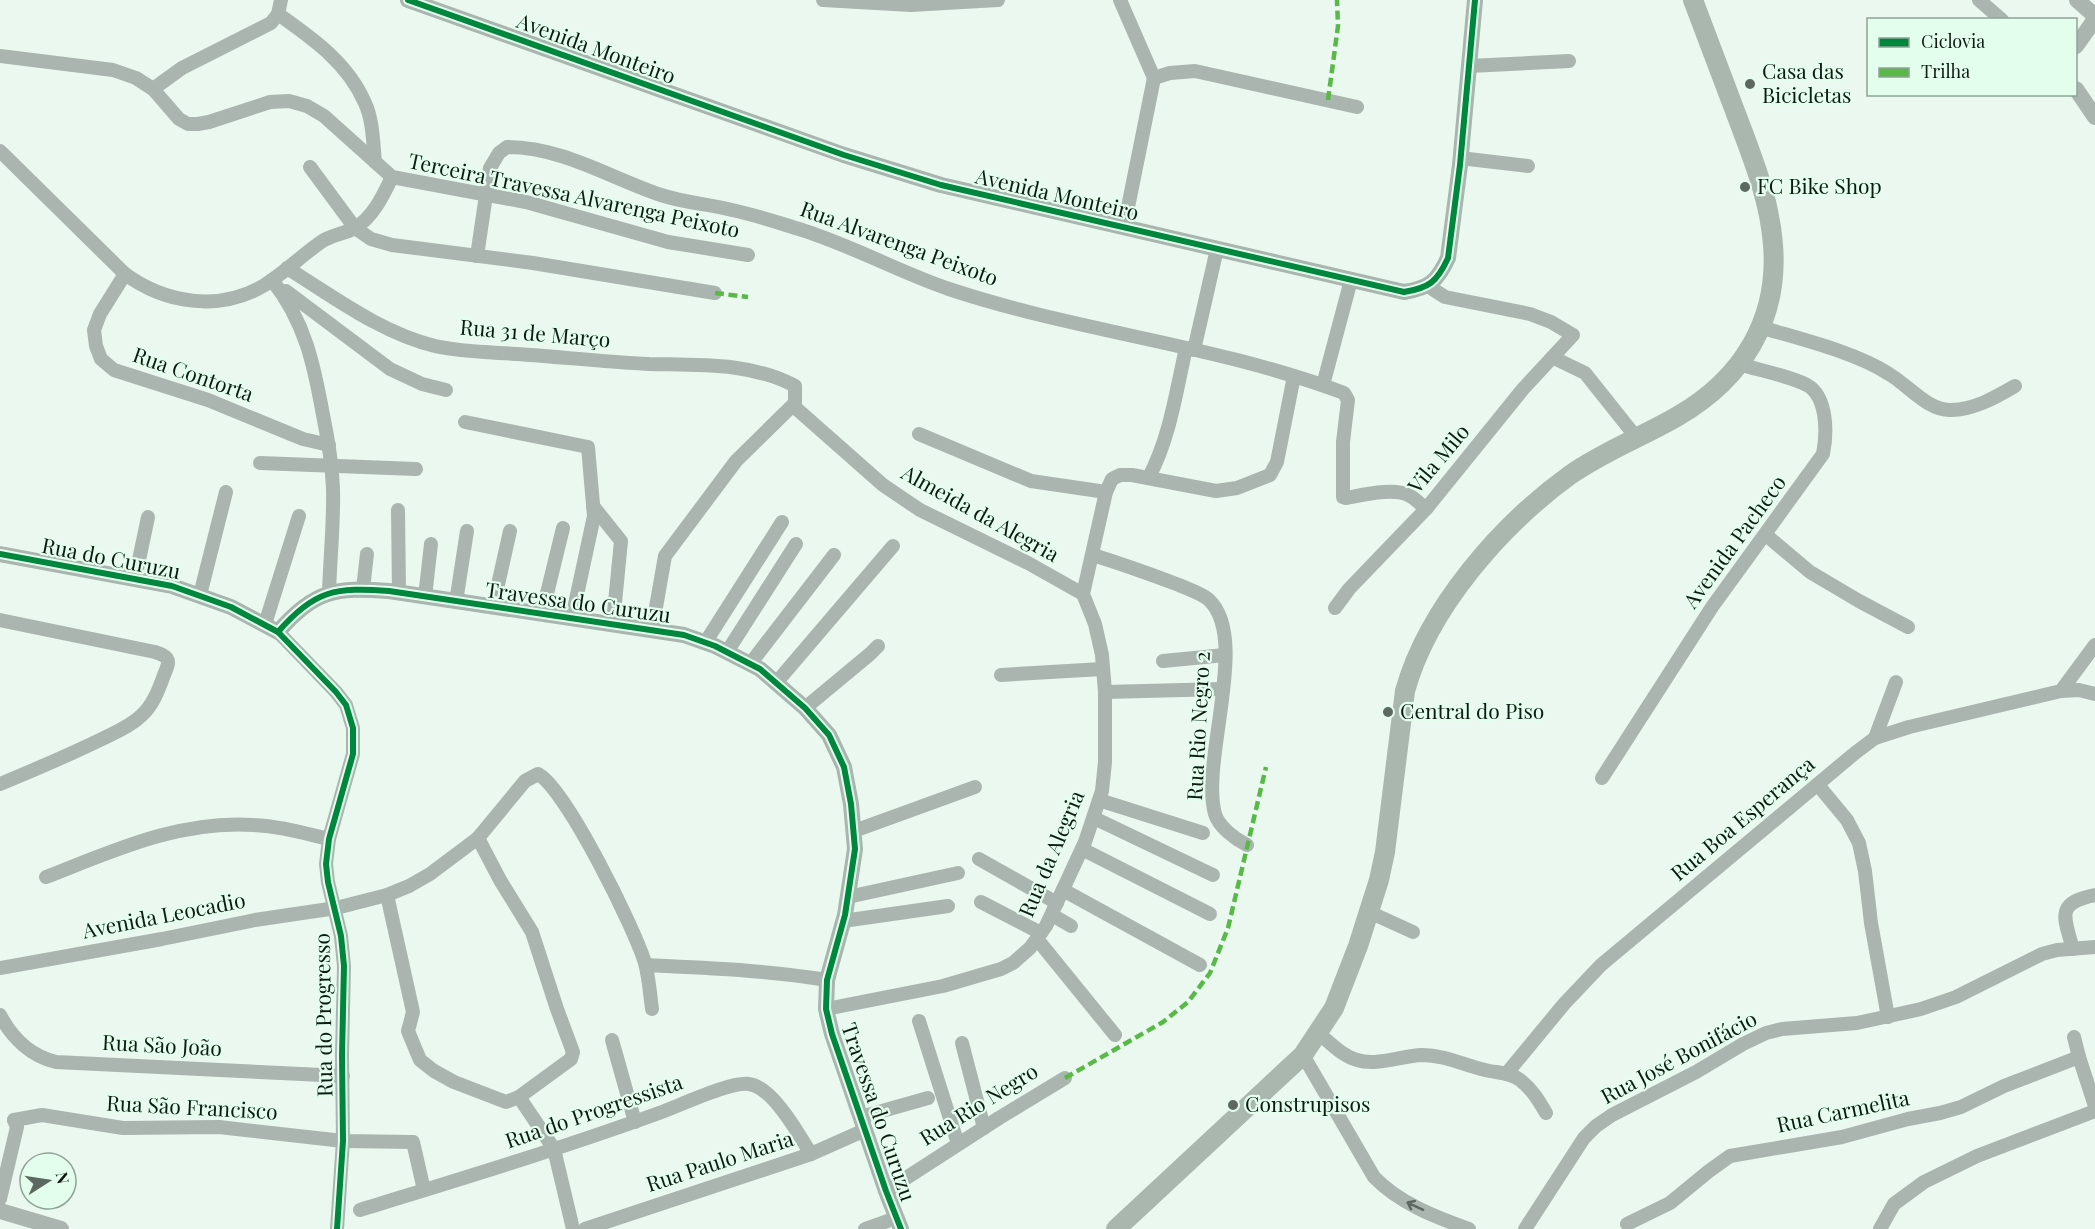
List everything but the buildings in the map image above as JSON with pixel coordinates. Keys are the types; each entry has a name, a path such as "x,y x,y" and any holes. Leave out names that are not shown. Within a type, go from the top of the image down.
{"main road":[{"path":"1116,1229 1303,1055 1334,1008 1369,912 1385,852 1405,691 1412,666 1435,624 1473,568 1524,513 1573,473 1678,416 1702,400 1725,381 1752,346 1767,307 1774,269 1774,246 1770,220 1752,157 1693,0"}],"street":[{"path":"153,89 182,68 271,23 278,14 281,0"},
{"name":"Avenida Monteiro","path":"408,0 844,155 941,185 1404,292 1428,286"},
{"path":"823,0 911,5 998,0"},
{"path":"1120,0 1154,78 1124,227"},
{"path":"1428,286 1442,271 1448,258 1475,0"},
{"path":"1979,0 2000,18"},
{"path":"2077,0 2095,18 2077,45"},
{"path":"278,14 314,39 336,60 354,82 366,104 375,162"},
{"path":"0,56 114,70 136,78 153,89 179,119 188,124 209,122 270,102 289,101 307,106 324,116 392,177 372,213 356,228 325,240 272,280 244,296 202,302 162,295 140,285 125,274 0,151"},
{"path":"1469,66 1569,61"},
{"path":"1154,78 1170,73 1195,71 1356,107"},
{"path":"2077,90 2095,117"},
{"name":"Rua Alvarenga Peixoto","path":"477,256 490,168 499,153 507,147 542,150 662,195 700,205 731,209 805,231 950,289 1066,322 1190,349 1294,376 1344,393 1348,400 1343,442 1344,498 1397,492 1409,495 1426,509"},
{"path":"1460,158 1528,166"},
{"path":"310,168 356,228 371,240 392,245 533,263 715,293"},
{"name":"Terceira Travessa Alvarenga Peixoto","path":"392,177 526,202 668,242 748,255"},
{"path":"1149,477 1166,437 1218,249"},
{"name":"Rua 31 de Março","path":"287,268 378,324 436,346 462,350 629,362 685,363 744,368 777,376 795,386 795,403"},
{"name":"Rua Contorta","path":"125,274 100,314 94,330 96,346 101,359 108,365 114,370 208,400 303,439 329,445"},
{"path":"272,280 390,369 422,384 446,390"},
{"path":"272,280 288,299 309,347 317,377 329,445 333,488 329,593 315,598 272,628"},
{"path":"1323,385 1351,280"},
{"name":"Vila Milo","path":"1335,608 1349,589 1426,509 1523,389 1573,335 1551,322 1530,314 1445,297 1428,286"},
{"path":"1760,327 1819,345 1887,372 1938,409 1952,410 1982,404 2015,386"},
{"path":"1554,357 1585,373 1636,437"},
{"name":"Avenida Pacheco","path":"1602,778 1712,607 1823,454 1826,440 1824,416 1817,394 1808,385 1739,364"},
{"path":"1083,594 1106,492 1112,479 1119,475 1149,477 1202,490 1216,491 1237,488 1269,475 1277,462 1294,376"},
{"path":"652,630 665,556 736,461 795,403"},
{"name":"Almeida da Alegria","path":"795,403 798,410 850,457 883,485 920,510 1028,563 1083,594"},
{"path":"465,422 588,447 594,516 572,618"},
{"path":"919,434 1031,481 1106,492"},
{"path":"260,463 416,469"},
{"path":"200,595 226,492"},
{"path":"593,506 621,541 613,623"},
{"path":"398,510 399,593"},
{"path":"272,628 299,516"},
{"path":"135,579 148,517"},
{"path":"705,643 782,522"},
{"path":"542,614 562,528"},
{"path":"456,602 467,531"},
{"path":"493,607 510,531"},
{"path":"1766,535 1810,572 1908,627"},
{"path":"425,597 431,544"},
{"path":"727,652 796,544"},
{"path":"777,683 893,546"},
{"name":"Rua do Curuzu","path":"0,554 172,586 231,607 272,628"},
{"path":"363,589 367,554"},
{"path":"750,664 834,555"},
{"name":"Rua Rio Negro 2","path":"1093,555 1190,590 1208,599 1221,617 1226,655 1216,742 1213,795 1216,816 1232,835 1247,845"},
{"name":"Travessa do Curuzu","path":"329,593 363,589 399,593 684,635 727,652 760,669 805,708 829,735 844,767 854,831 855,849 848,897 827,980 826,1009 832,1034 899,1223"},
{"name":"Rua da Alegria","path":"826,1009 944,986 993,972 1013,963 1030,948 1039,936 1064,890 1082,849 1102,791 1105,762 1105,692 1095,624 1083,594"},
{"path":"0,620 155,652 165,655 169,664 150,705 143,715 130,725 76,752 0,784"},
{"name":"Rua do Progresso","path":"272,628 336,692 346,705 353,728 353,754 329,839 326,864 341,936 344,966 343,1141 337,1229"},
{"path":"2061,691 2095,645"},
{"path":"805,708 878,646"},
{"path":"1163,661 1226,655"},
{"path":"1001,675 1102,669"},
{"path":"1875,738 1896,682"},
{"path":"1105,692 1223,689"},
{"name":"Rua Boa Esperança","path":"1507,1073 1564,1004 1601,965 1875,738 1909,727 2061,691 2079,690 2095,694"},
{"name":"Avenida Leocadio","path":"0,968 255,920 336,908 387,895 430,874 478,838 525,781 538,774 543,776 558,795 585,839 629,922 646,965"},
{"path":"1818,784 1847,820 1859,843 1888,1017"},
{"path":"854,831 975,787"},
{"path":"1099,801 1203,833"},
{"path":"1094,818 1213,875"},
{"path":"46,877 172,831 208,826 274,827 329,839"},
{"path":"387,895 413,1012 408,1031 420,1060 454,1082 502,1101 506,1102 519,1097 571,1059 573,1052 532,932 500,880 478,838"},
{"path":"1082,849 1210,914"},
{"path":"979,858 1054,909 1071,926"},
{"path":"848,897 958,873"},
{"path":"1064,890 1200,965"},
{"path":"2073,949 2064,914 2066,908 2082,898 2095,895"},
{"path":"981,902 1039,936 1115,1035"},
{"path":"843,921 948,906"},
{"path":"1369,912 1413,932"},
{"name":"Rua José Bonifácio","path":"1525,1229 1584,1138 1596,1126 1753,1038 1782,1029 1857,1023 1888,1017 1940,1003 2042,954 2095,946"},
{"path":"652,1009 646,965 752,971 827,980"},
{"name":"Rua São João","path":"0,1016 17,1040 35,1055 56,1062 342,1076"},
{"path":"919,1021 958,1144"},
{"path":"1319,1034 1344,1054 1358,1061 1423,1055 1451,1059 1485,1070 1507,1073 1521,1081 1536,1096 1546,1113"},
{"path":"2074,1037 2079,1058 2090,1071 2095,1106"},
{"path":"612,1040 635,1122"},
{"path":"962,1043 984,1128"},
{"path":"1303,1055 1374,1177 1384,1188 1396,1198 1469,1229"},
{"name":"Rua Carmelita","path":"1627,1224 1670,1203 1708,1171 1731,1156 1822,1141 1940,1113 1961,1107 2004,1086 2079,1058"},
{"name":"Rua Rio Negro","path":"886,1191 1065,1078"},
{"name":"Rua do Progressista","path":"360,1210 635,1122 734,1085 749,1083 761,1088 772,1099 811,1154"},
{"path":"519,1097 554,1149 573,1229"},
{"name":"Rua Paulo Maria","path":"585,1229 811,1154 863,1123 928,1098"},
{"path":"1880,1229 1894,1204 1923,1182 1977,1156 2095,1111"},
{"path":"0,1114 14,1120 17,1127 0,1199"},
{"name":"Rua São Francisco","path":"14,1120 42,1115 123,1128 219,1127 343,1141 413,1142 424,1190"},
{"path":"0,1211 61,1229"},
{"path":"865,1229 899,1223"}],"marked path":[{"path":"1328,100 1338,26 1337,0"},
{"path":"715,293 748,297"},
{"path":"1065,1078 1163,1022 1188,1002 1210,973 1228,928 1266,767"}],"cycle path":[{"path":"408,0 844,155 941,185 1404,292 1426,286 1440,273 1448,258 1460,165 1475,0"},
{"path":"0,554 172,586 231,607 278,632 346,705 353,728 353,754 329,839 326,864 341,936 344,966 343,1141 337,1229"},
{"path":"278,632 303,607 327,594 354,590 389,591 684,635 715,646 760,669 805,708 829,735 844,767 851,804 855,849 845,915 827,980 826,1009 832,1034 901,1229"}],"place":[{"name":"Casa das Bicicletas","path":"1750,84"},
{"name":"FC Bike Shop","path":"1745,187"},
{"name":"Central do Piso","path":"1388,712"},
{"name":"Construpisos","path":"1233,1105"}]}
